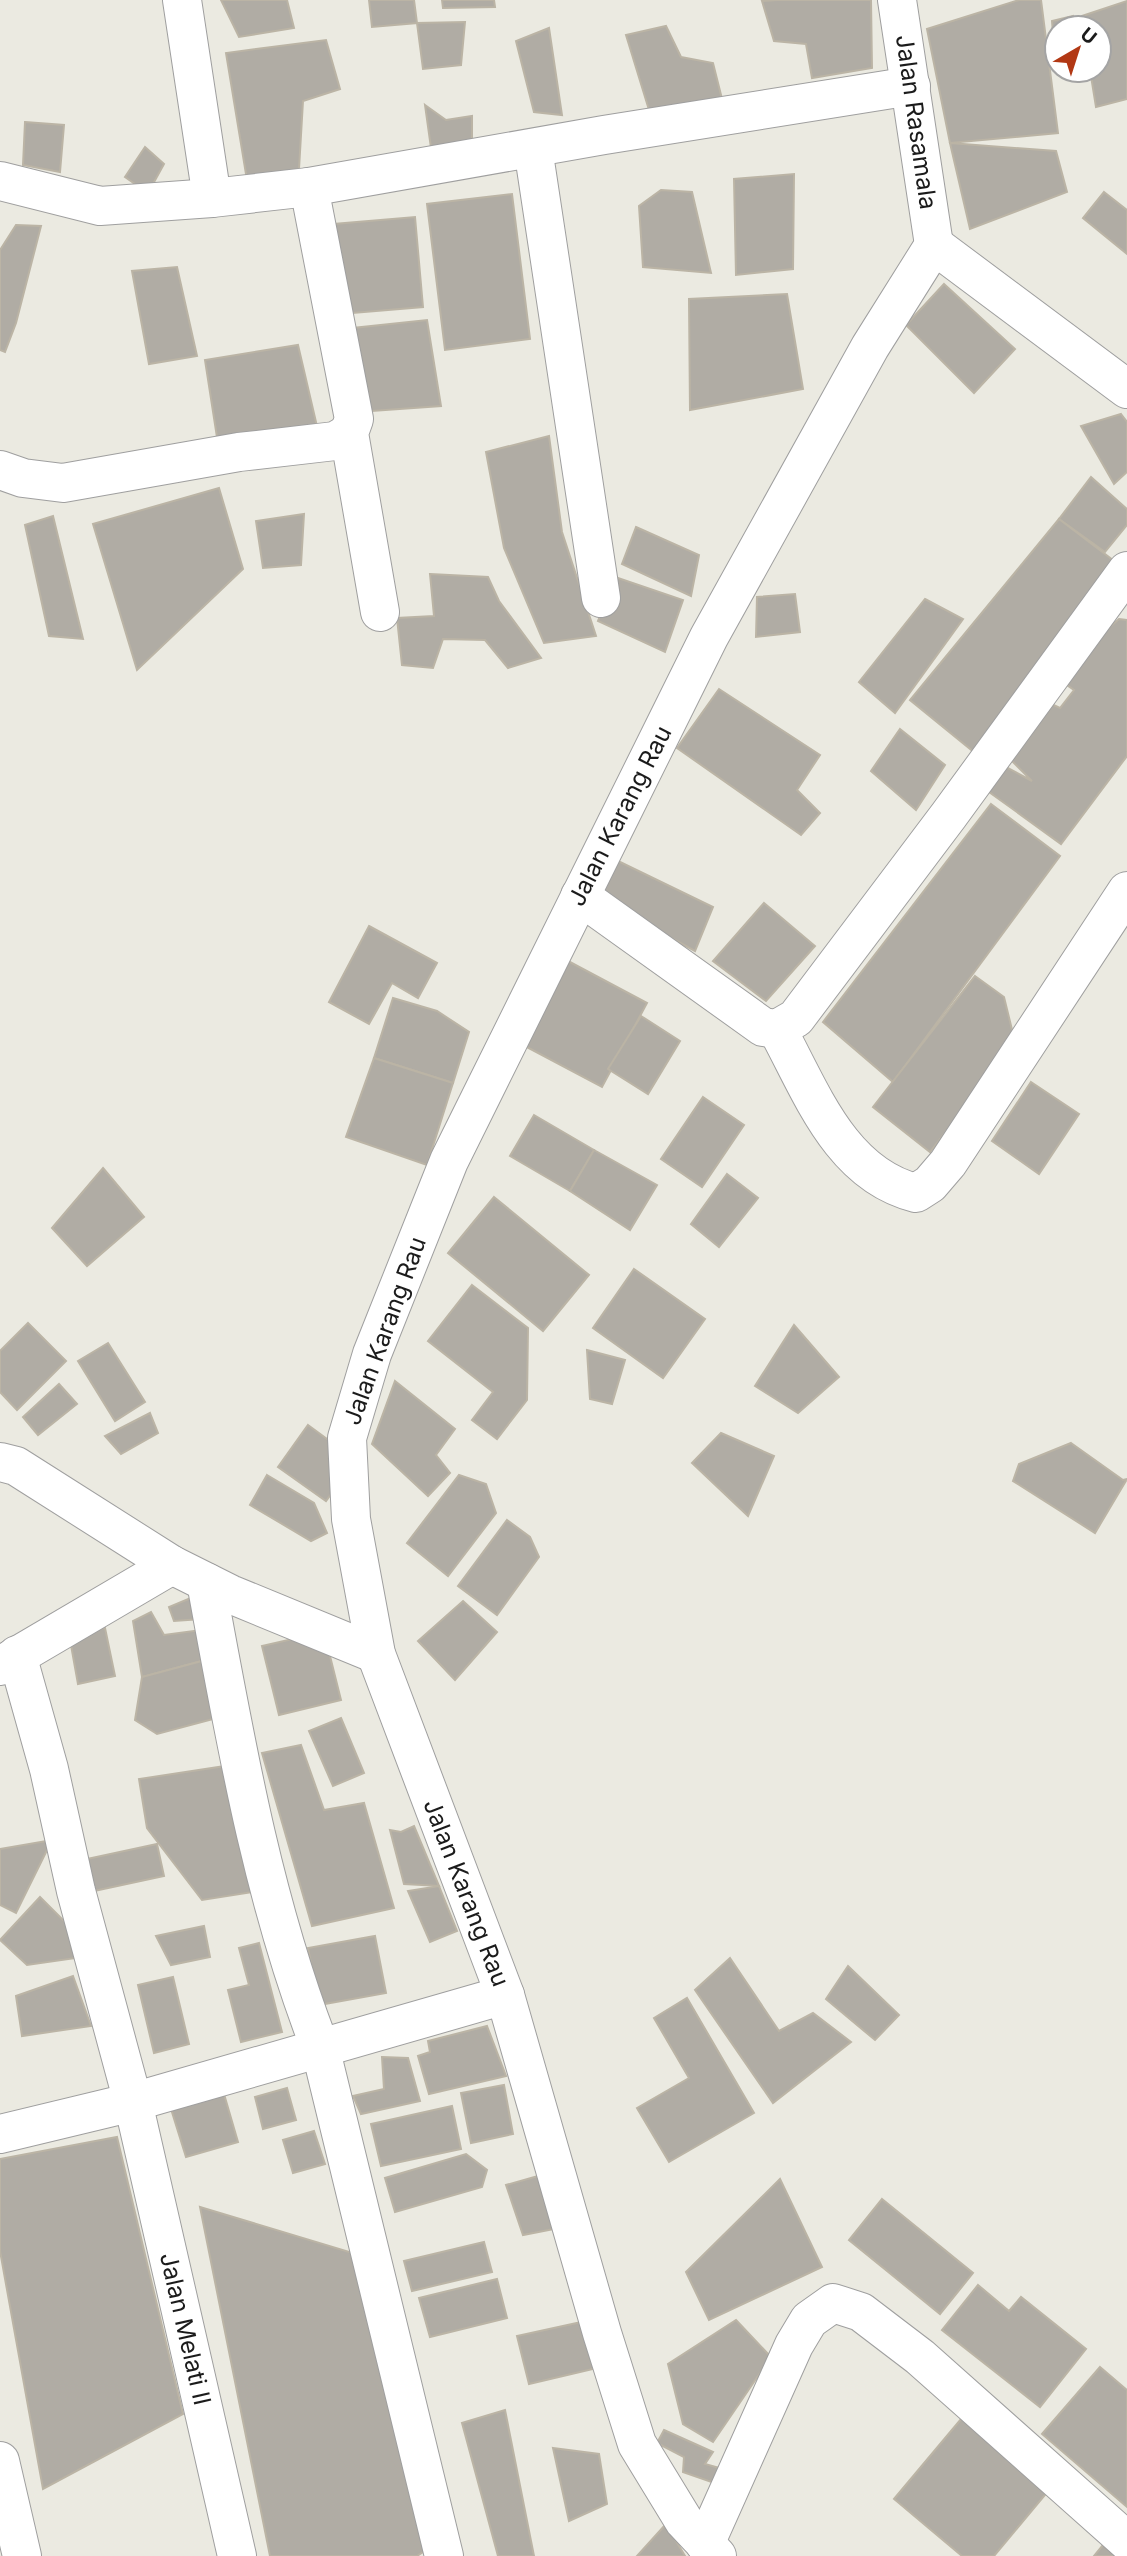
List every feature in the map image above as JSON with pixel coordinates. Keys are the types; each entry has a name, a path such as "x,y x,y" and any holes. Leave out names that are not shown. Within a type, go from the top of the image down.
{"street":[{"path":"182,0 212,198"},
{"name":"Jalan Rasamala","path":"897,0 934,244"},
{"path":"0,181 100,206 212,198 309,187 911,86"},
{"path":"533,148 601,598"},
{"path":"309,187 354,419 349,433 380,612"},
{"path":"934,244 1127,389"},
{"name":"Jalan Karang Rau","path":"711,2550 684,2521 636,2444 505,1995 376,1654 351,1519 347,1438 372,1354 449,1161 709,638 870,347 934,244"},
{"path":"0,470 23,478 63,483 239,452 334,441 349,433"},
{"path":"580,896 763,1027 777,1029 796,1018 958,804 1127,571"},
{"path":"777,1029 821,1115 852,1154 877,1177 898,1188 916,1192 930,1184 947,1163 1127,891"},
{"path":"0,1462 16,1466 172,1565 376,1654"},
{"path":"8,1660 172,1565"},
{"path":"206,1582 254,1829 301,1998 320,2047 444,2556"},
{"name":"Jalan Melati II","path":"8,1660 49,1769 76,1891 133,2102 237,2556"},
{"path":"0,2134 133,2102 505,1995"},
{"path":"711,2550 794,2345 810,2320 834,2303 861,2312 920,2357 1127,2541"},
{"path":"0,2461 22,2556"}],"building":[{"path":"221,0 287,0 294,28 239,37"},
{"path":"369,0 414,0 417,23 372,27"},
{"path":"442,0 494,0 495,7 443,8"},
{"path":"871,0 872,68 812,78 806,44 774,41 762,1"},
{"path":"1019,0 1041,0 1043,84 1052,84 1058,133 950,143 927,29"},
{"path":"1127,1 1127,99 1096,107 1092,84 1113,84 1113,14 1088,14"},
{"path":"465,22 461,65 423,69 417,23"},
{"path":"666,26 681,57 713,63 722,99 649,110 626,35"},
{"path":"549,28 562,115 534,112 516,41"},
{"path":"326,40 340,89 303,101 299,169 247,180 226,53"},
{"path":"425,105 446,120 472,116 472,146 431,148"},
{"path":"25,122 64,125 60,172 23,165"},
{"path":"950,143 1056,151 1067,192 970,229"},
{"path":"145,147 164,164 148,193 125,177"},
{"path":"794,174 793,269 736,275 734,179"},
{"path":"661,190 692,192 711,273 643,267 639,206"},
{"path":"1104,192 1127,210 1127,254 1083,218"},
{"path":"512,194 530,339 445,350 427,204"},
{"path":"415,217 423,307 341,314 334,224"},
{"path":"16,225 41,226 16,323 5,352 0,350 0,250"},
{"path":"177,267 197,356 149,364 132,271"},
{"path":"944,284 1015,349 974,393 906,325"},
{"path":"787,294 803,389 690,410 689,299"},
{"path":"427,320 441,406 358,412 353,328"},
{"path":"298,345 319,435 219,450 205,360"},
{"path":"1121,414 1127,422 1127,472 1114,484 1081,426"},
{"path":"549,436 562,532 596,636 544,643 504,548 486,452"},
{"path":"1091,477 1127,509 1127,525 1105,552 1059,519"},
{"path":"219,488 243,569 137,670 93,524"},
{"path":"304,514 301,565 263,568 256,521"},
{"path":"53,516 83,639 49,636 25,525"},
{"path":"1059,519 1122,567 980,757 910,700"},
{"path":"636,527 699,555 691,596 622,564"},
{"path":"430,574 488,577 499,601 541,658 508,668 485,640 443,639 433,668 402,665 397,618 434,616"},
{"path":"615,577 683,600 665,652 598,621"},
{"path":"795,594 800,632 756,637 757,597"},
{"path":"925,599 963,619 895,713 859,682"},
{"path":"1119,619 1127,620 1127,756 1061,844 985,789 1006,767 1032,781 1008,757 1045,701 1060,708 1074,690 1061,681 1098,637"},
{"path":"719,689 820,755 797,790 820,813 801,835 677,748"},
{"path":"900,729 945,765 916,810 871,771"},
{"path":"991,804 1060,856 893,1082 823,1022"},
{"path":"618,861 713,907 695,951 600,899"},
{"path":"764,903 815,946 766,1001 713,961"},
{"path":"369,926 437,963 418,998 392,983 369,1024 329,1002"},
{"path":"568,961 647,1003 602,1087 523,1045"},
{"path":"975,976 1004,997 1015,1042 930,1152 873,1107"},
{"path":"393,998 437,1011 469,1032 453,1083 374,1058"},
{"path":"641,1016 680,1041 648,1094 608,1069"},
{"path":"374,1058 453,1083 427,1165 346,1137"},
{"path":"1031,1082 1079,1114 1039,1174 992,1141"},
{"path":"703,1097 744,1125 702,1187 661,1159"},
{"path":"534,1115 594,1150 570,1191 510,1156"},
{"path":"594,1150 657,1185 630,1230 570,1191"},
{"path":"103,1168 144,1217 87,1266 52,1228"},
{"path":"727,1174 758,1198 719,1247 691,1224"},
{"path":"494,1197 589,1275 543,1331 448,1253"},
{"path":"634,1269 705,1319 663,1378 593,1328"},
{"path":"472,1285 528,1328 527,1400 497,1439 472,1420 493,1392 428,1341"},
{"path":"28,1323 66,1361 17,1410 0,1392 0,1351"},
{"path":"794,1325 839,1377 798,1413 755,1386"},
{"path":"108,1343 145,1402 115,1421 78,1361"},
{"path":"587,1350 625,1360 612,1404 590,1399"},
{"path":"395,1381 455,1429 436,1455 450,1473 428,1496 372,1444"},
{"path":"59,1384 77,1404 38,1435 23,1417"},
{"path":"150,1413 158,1433 121,1454 105,1436"},
{"path":"308,1425 342,1450 342,1479 326,1501 278,1467"},
{"path":"721,1433 774,1456 748,1516 692,1463"},
{"path":"1071,1443 1123,1480 1127,1479 1095,1533 1013,1481 1019,1464"},
{"path":"267,1475 314,1503 327,1533 311,1541 250,1505"},
{"path":"459,1475 486,1484 496,1513 448,1576 407,1543"},
{"path":"507,1520 530,1537 539,1557 497,1615 458,1586"},
{"path":"198,1595 201,1619 174,1621 169,1607"},
{"path":"463,1601 497,1632 455,1680 418,1641"},
{"path":"151,1612 164,1635 201,1630 213,1658 142,1677 133,1621"},
{"path":"105,1628 115,1676 78,1684 69,1634"},
{"path":"297,1638 327,1644 341,1700 279,1715 262,1646"},
{"path":"213,1658 228,1715 157,1734 135,1720 142,1677"},
{"path":"341,1718 364,1773 333,1786 309,1731"},
{"path":"301,1745 324,1810 364,1803 394,1908 312,1926 262,1753"},
{"path":"232,1765 253,1892 202,1900 147,1828 139,1779"},
{"path":"414,1826 439,1886 404,1884 390,1830 401,1832"},
{"path":"52,1840 16,1913 0,1905 0,1849"},
{"path":"157,1844 164,1876 94,1891 87,1859"},
{"path":"439,1886 457,1931 430,1942 408,1891"},
{"path":"40,1897 71,1928 76,1958 27,1965 0,1940"},
{"path":"204,1926 210,1957 171,1965 156,1936"},
{"path":"375,1936 386,1993 319,2005 308,1948"},
{"path":"259,1943 282,2032 241,2042 228,1990 249,1985 239,1948"},
{"path":"730,1958 779,2031 813,2013 851,2042 773,2103 695,1990"},
{"path":"848,1966 899,2015 875,2040 826,1999"},
{"path":"73,1976 91,2026 22,2036 16,1996"},
{"path":"173,1977 189,2044 154,2053 138,1985"},
{"path":"687,1998 754,2113 669,2162 637,2108 689,2078 654,2018"},
{"path":"487,2026 506,2076 429,2094 418,2056 430,2052 428,2041"},
{"path":"382,2057 408,2058 420,2101 361,2114 353,2096 384,2089"},
{"path":"504,2085 513,2134 471,2143 461,2093"},
{"path":"287,2088 296,2120 263,2129 255,2097"},
{"path":"224,2094 238,2142 186,2157 171,2109"},
{"path":"452,2106 461,2149 381,2166 371,2124"},
{"path":"314,2131 325,2164 293,2173 283,2140"},
{"path":"117,2137 183,2414 43,2489 0,2251 0,2159"},
{"path":"466,2154 487,2170 482,2187 395,2212 385,2178"},
{"path":"538,2176 554,2229 523,2235 506,2185"},
{"path":"780,2179 822,2267 709,2320 686,2272"},
{"path":"882,2199 973,2273 940,2314 849,2240"},
{"path":"200,2207 356,2254 426,2550 417,2556 270,2556"},
{"path":"484,2242 492,2272 412,2291 404,2261"},
{"path":"497,2279 507,2318 430,2337 419,2298"},
{"path":"978,2285 1009,2311 1021,2297 1086,2349 1040,2407 942,2330"},
{"path":"736,2320 771,2357 713,2442 683,2424 668,2364"},
{"path":"586,2321 597,2368 529,2384 517,2336"},
{"path":"1100,2367 1127,2390 1127,2507 1042,2434"},
{"path":"505,2410 534,2556 498,2556 462,2423"},
{"path":"967,2412 1055,2483 994,2556 962,2556 894,2499"},
{"path":"664,2430 713,2452 705,2464 723,2469 720,2485 683,2472 684,2457 657,2443"},
{"path":"553,2448 599,2454 607,2504 569,2521"},
{"path":"666,2524 685,2556 637,2556"},
{"path":"1103,2545 1116,2556 1094,2556"}]}
